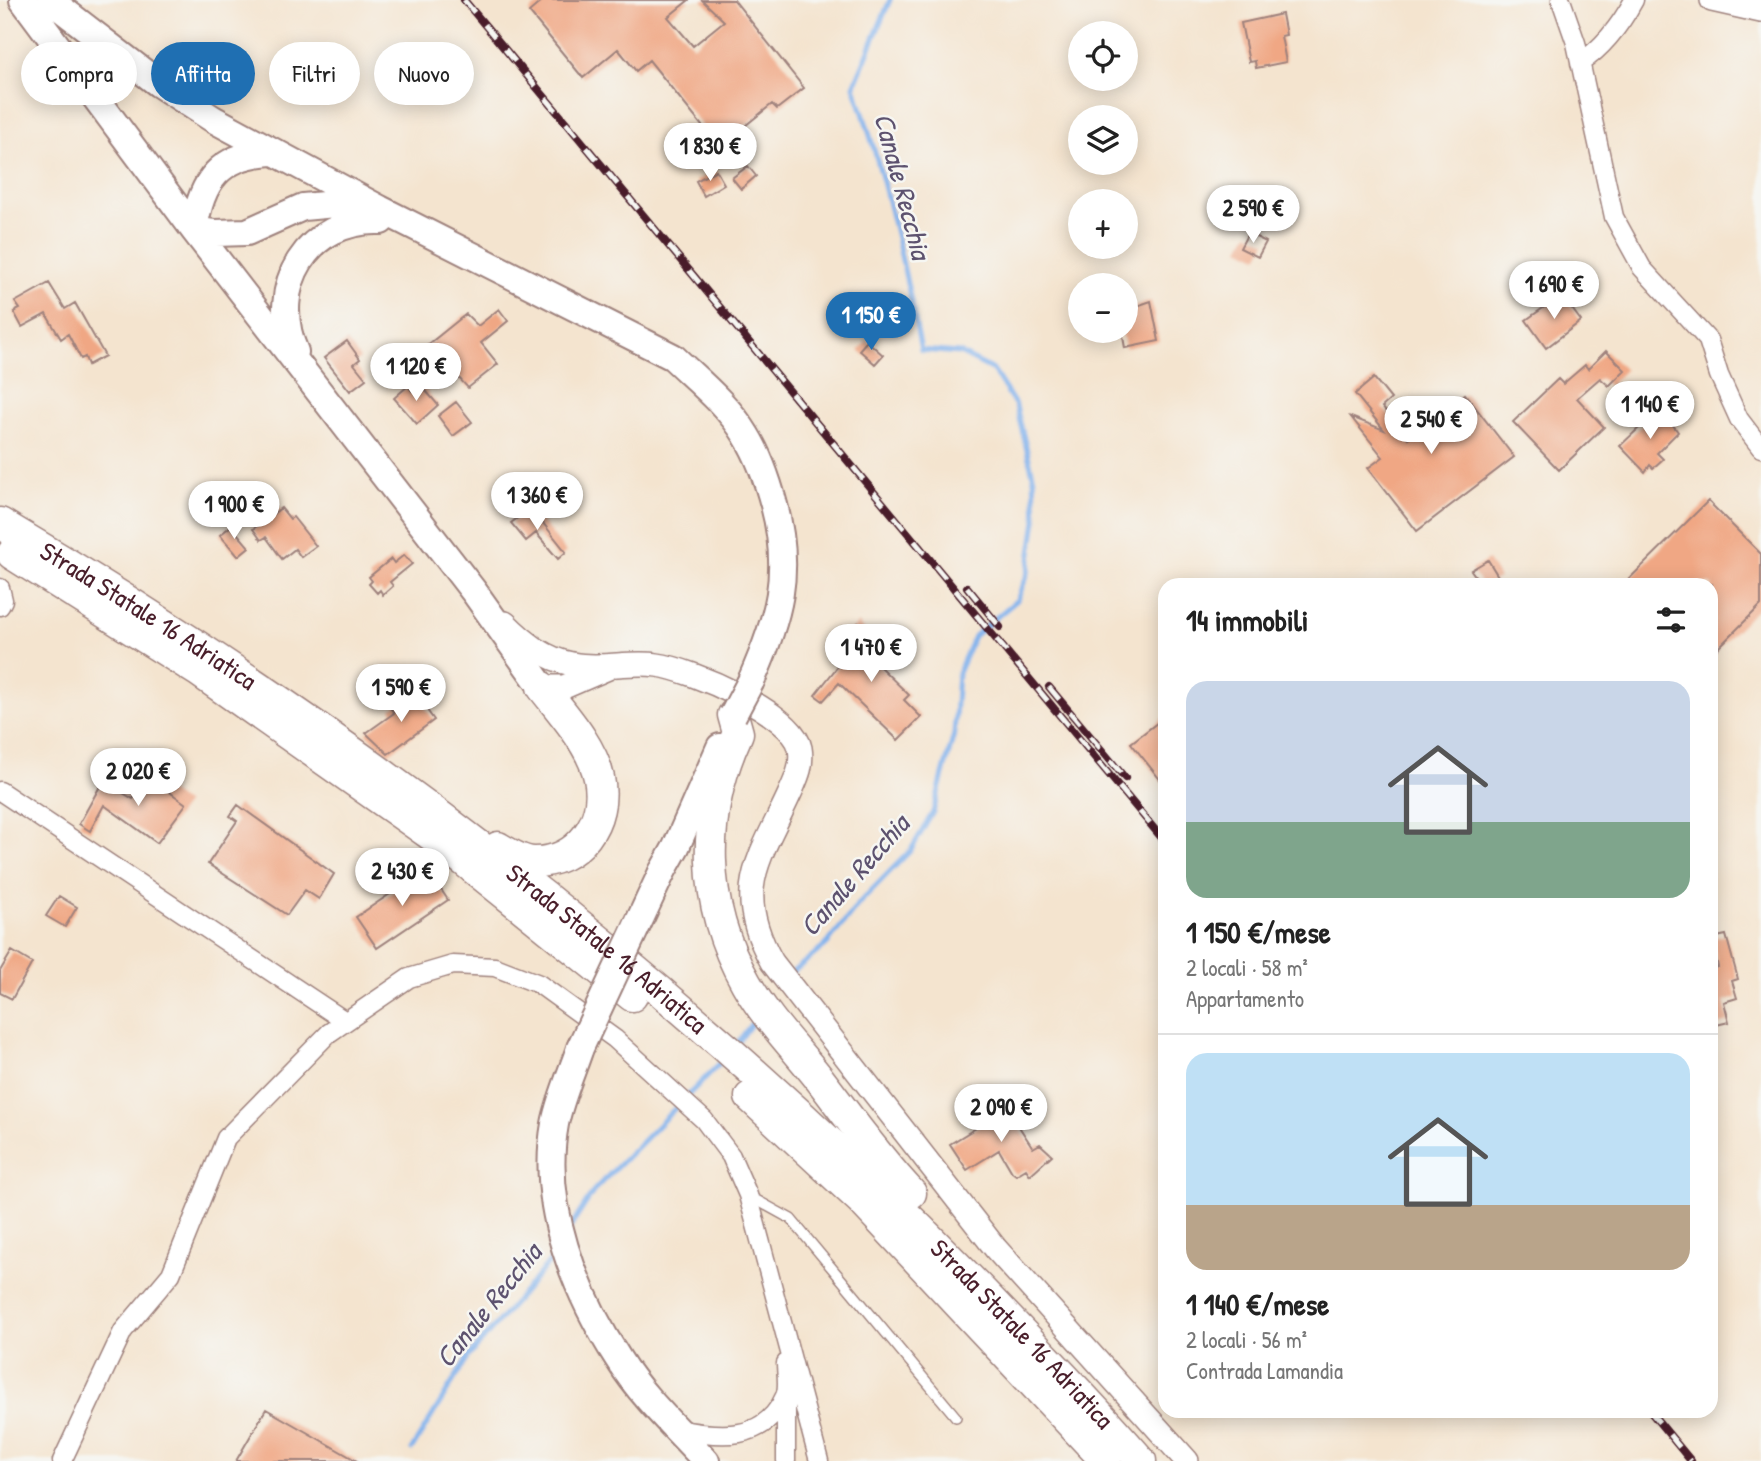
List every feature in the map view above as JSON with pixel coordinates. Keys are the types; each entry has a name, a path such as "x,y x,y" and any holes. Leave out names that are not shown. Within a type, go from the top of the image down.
{"highway":[{"name":"Strada Statale 16 Adriatica","path":"0,523 154,617 299,714 451,822 738,1072 879,1186 1101,1414 1141,1461"},
{"name":"Strada Statale 16 Adriatica","path":"0,547 198,671 438,841 708,1045"},
{"path":"451,822 530,862 559,859 585,841 602,807 599,777 581,740 542,687"},
{"path":"733,715 738,733 713,804 709,850 714,898 727,943 747,984 894,1174 1103,1395 1101,1414"},
{"name":"Strada Statale 16 Adriatica","path":"738,1072 1078,1428 1106,1461"}],"main road":[{"path":"23,0 194,230 475,593 542,687"},
{"path":"50,0 159,84 272,152 673,357 712,393 746,435 768,485 783,539 784,567 776,620 677,847 662,872 580,1048 555,1124 553,1164 559,1232 577,1279 619,1361 706,1461"},
{"path":"194,230 198,204 217,169 247,153 272,152"},
{"path":"194,230 215,233 247,232 303,207 335,204 380,209"},
{"path":"309,379 294,349 285,319 298,258 321,236 358,220 405,222"}],"street":[{"path":"1561,0 1580,63 1614,217 1642,268 1708,340 1719,375 1739,419 1761,447"},
{"path":"1580,63 1594,54 1614,32 1634,0"},
{"path":"1712,0 1761,11"},
{"path":"0,588 3,600 0,606"},
{"path":"475,593 522,640 555,659 574,665 658,664 732,691 787,725 799,744 802,766 765,841 753,878 752,911 760,941 772,962 996,1249 1187,1461"},
{"path":"542,687 554,673 574,665"},
{"path":"542,687 564,687 613,666"},
{"path":"0,791 345,1021"},
{"path":"62,1461 123,1331 172,1274 226,1138 329,1033 409,978 453,965 495,967 539,984 615,1039 662,1080 704,1120 731,1156 748,1195 785,1342 819,1461"},
{"path":"785,1342 786,1461"},
{"path":"677,1429 716,1437 748,1432 772,1416 786,1394"}],"lane":[{"path":"748,1195 790,1219 956,1417"}],"building":[{"path":"543,0 689,0 668,17 693,46 724,21 702,0 734,0 804,88 777,109 772,104 719,147 649,60 636,71 618,49 583,78 529,12"},
{"path":"1282,14 1286,35 1281,36 1286,62 1256,68 1255,61 1249,62 1241,23"},
{"path":"748,166 756,176 741,189 732,178"},
{"path":"716,170 724,184 704,196 696,181"},
{"path":"1248,233 1266,242 1258,257 1240,248"},
{"path":"49,283 65,309 75,303 105,356 88,365 85,357 81,359 68,334 61,339 46,314 22,327 14,312 20,309 15,302"},
{"path":"1562,295 1581,321 1546,348 1526,320"},
{"path":"1151,301 1159,341 1125,348 1124,343 1138,343 1138,306"},
{"path":"499,309 508,321 481,343 498,364 468,388 438,355 428,363 419,352 466,314 478,326"},
{"path":"347,341 360,359 354,364 366,379 350,391 324,358"},
{"path":"867,341 883,355 875,364 859,350"},
{"path":"1606,351 1625,370 1609,386 1600,378 1577,398 1604,427 1559,470 1513,422 1558,379 1563,384 1585,365 1588,369"},
{"path":"1374,378 1391,399 1382,407 1408,438 1465,394 1514,457 1417,531 1368,468 1383,457 1351,417 1384,430 1355,394"},
{"path":"420,384 438,405 417,424 394,398 408,386 412,391"},
{"path":"456,402 472,422 453,436 438,416"},
{"path":"1660,408 1678,432 1657,453 1663,459 1653,468 1650,465 1645,472 1620,446"},
{"path":"1708,501 1761,554 1761,605 1718,648 1718,578 1630,578"},
{"path":"281,508 290,519 293,517 316,546 301,557 295,549 282,559 266,537 261,540 253,529"},
{"path":"531,508 566,552 558,559 536,533 526,541 511,523"},
{"path":"231,526 249,547 238,556 220,535"},
{"path":"404,555 412,564 390,582 393,586 383,595 380,590 377,593 369,584 372,581 369,577 391,559 394,563"},
{"path":"1488,560 1499,578 1477,578 1471,570"},
{"path":"858,623 886,659 879,666 909,695 904,700 921,717 898,740 839,683 823,701 815,695 845,657 836,649"},
{"path":"414,692 434,720 388,754 366,733 394,713 391,709"},
{"path":"1158,722 1158,777 1131,743"},
{"path":"149,777 186,804 157,843 104,805 90,831 79,824 103,781 133,799"},
{"path":"238,805 334,874 319,899 305,890 287,915 208,864 237,821 230,816"},
{"path":"427,869 448,900 377,948 356,917"},
{"path":"59,896 77,907 65,927 46,916"},
{"path":"1726,935 1738,979 1732,981 1737,998 1724,1002 1729,1022 1718,1025 1718,967 1718,937"},
{"path":"12,951 32,963 12,999 0,993 0,971"},
{"path":"1020,1101 1026,1111 1014,1119 1033,1148 1040,1144 1052,1155 1030,1175 1026,1169 1016,1175 1012,1172 999,1150 967,1170 950,1144"},
{"path":"266,1409 317,1438 357,1461 236,1461"}],"waterway":[{"name":"Canale Recchia","path":"789,975 827,944 860,902 911,850 933,812 954,734 958,673 974,636 1017,600 1028,573 1036,520 1034,479 1016,406 993,370 960,353 921,350 884,184 854,86 890,0"},
{"name":"Canale Recchia","path":"736,1045 757,1016"},
{"name":"Canale Recchia","path":"570,1228 595,1189 723,1060"},
{"name":"Canale Recchia","path":"412,1449 468,1357 558,1252"}],"railway":[{"path":"464,0 1158,833"},
{"path":"967,587 1000,627"},
{"path":"1049,687 1125,778"},
{"path":"1656,1418 1691,1461"}]}
